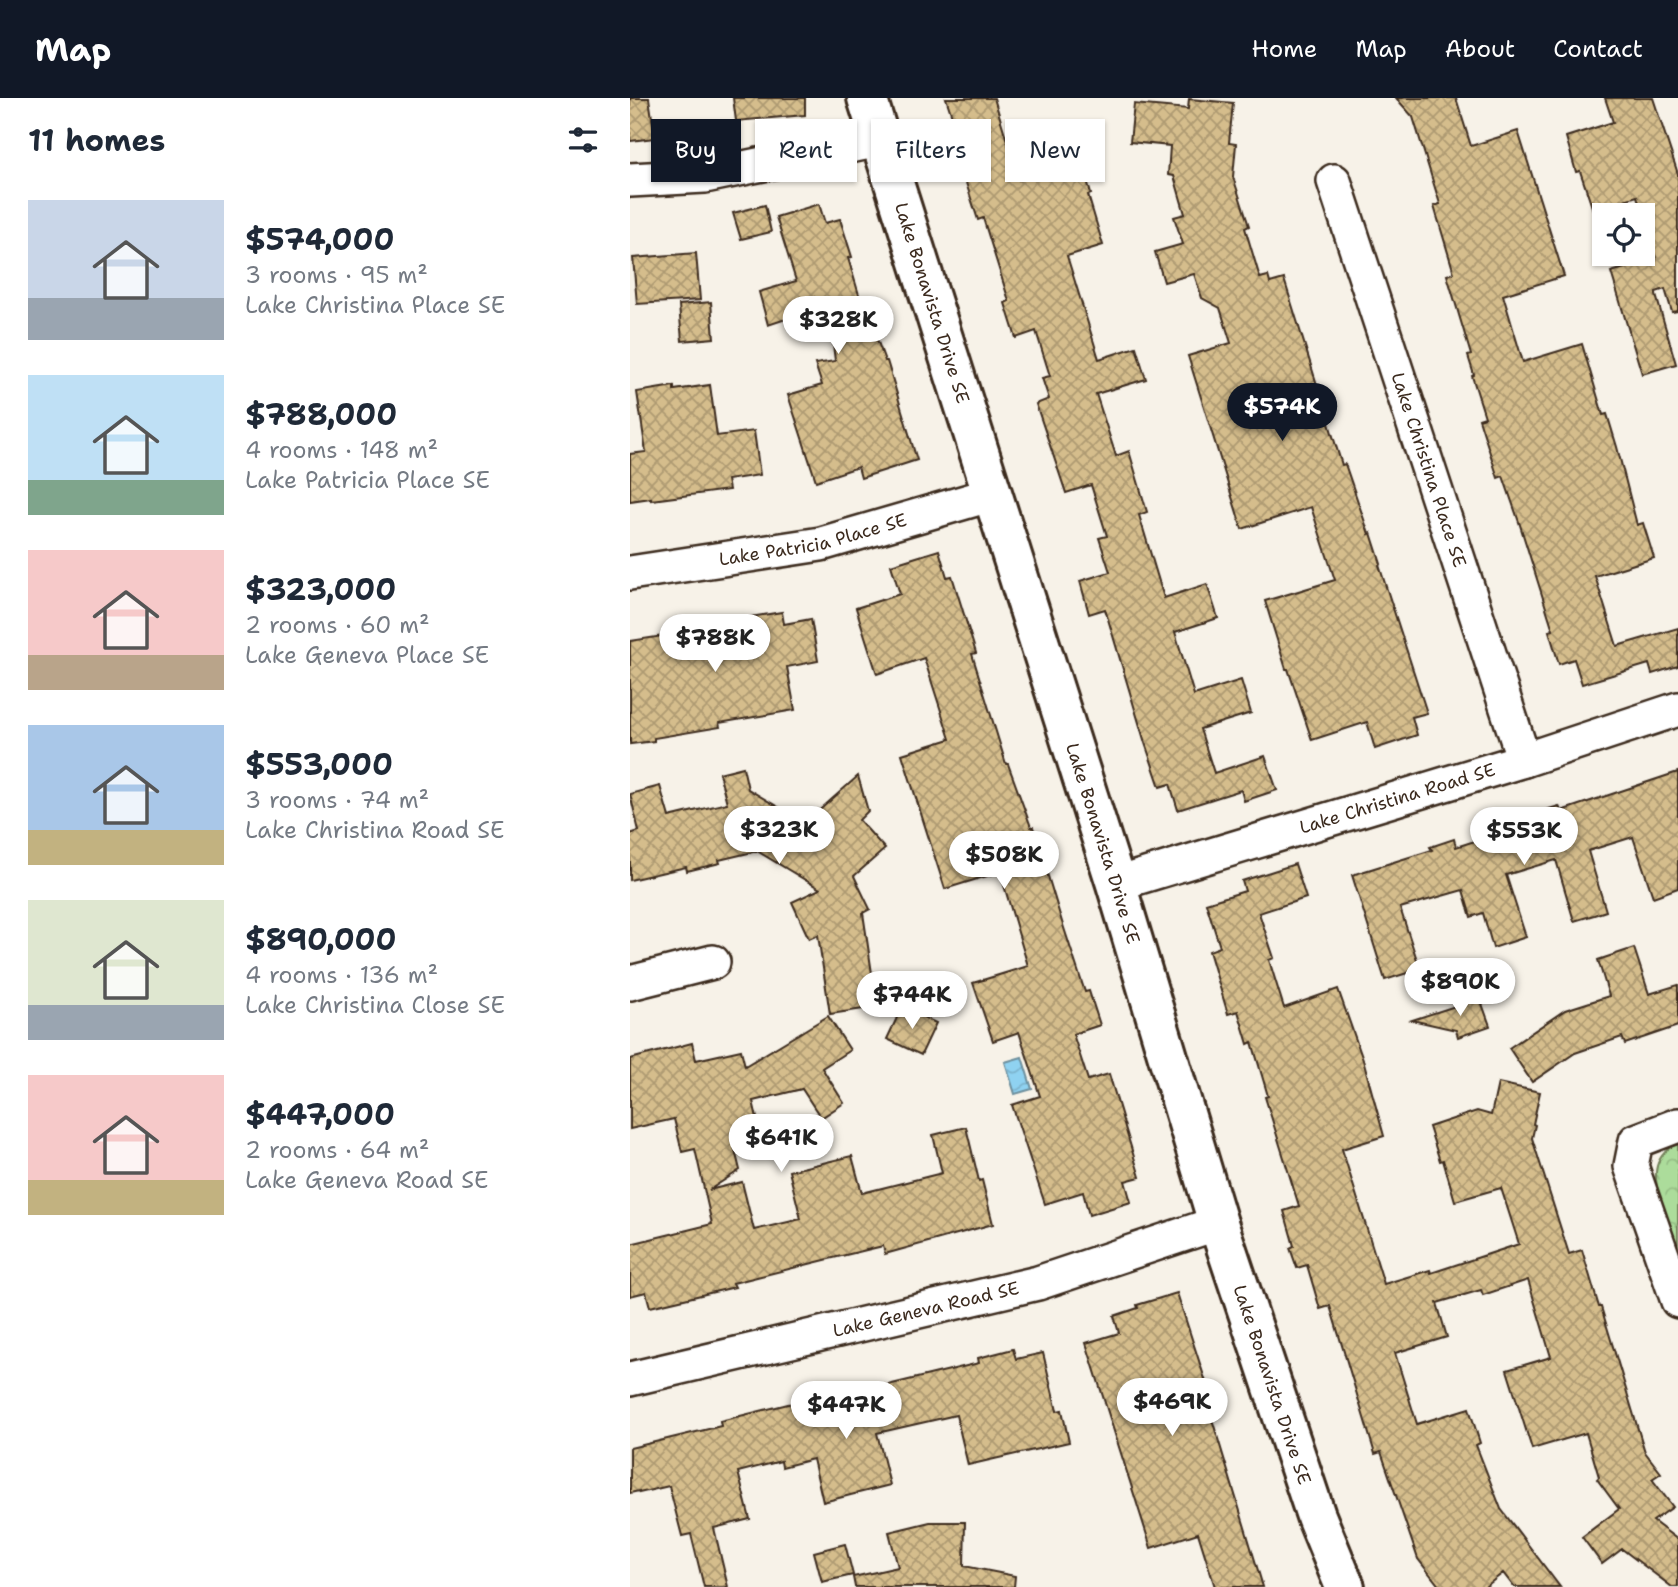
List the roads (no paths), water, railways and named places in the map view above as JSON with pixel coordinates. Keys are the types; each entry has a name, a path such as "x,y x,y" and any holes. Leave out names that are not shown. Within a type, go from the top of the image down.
{"street":[{"name":"Lake Bonavista Drive SE","path":"867,98 873,119"},
{"path":"630,180 705,176 871,142"},
{"name":"Lake Christina Place SE","path":"1334,181 1524,760"},
{"name":"Lake Bonavista Drive SE","path":"893,182 1116,884 1218,1223 1315,1516 1345,1587"},
{"name":"Lake Patricia Place SE","path":"630,573 821,544 993,494"},
{"name":"Lake Christina Road SE","path":"1116,884 1524,760 1678,709"},
{"path":"630,983 713,962"},
{"path":"1678,1125 1636,1141 1631,1166 1678,1301"},
{"name":"Lake Geneva Road SE","path":"630,1379 1038,1283 1218,1223"}],"water":[{"path":"1022,1057 1032,1089 1015,1094 1005,1062"}]}
